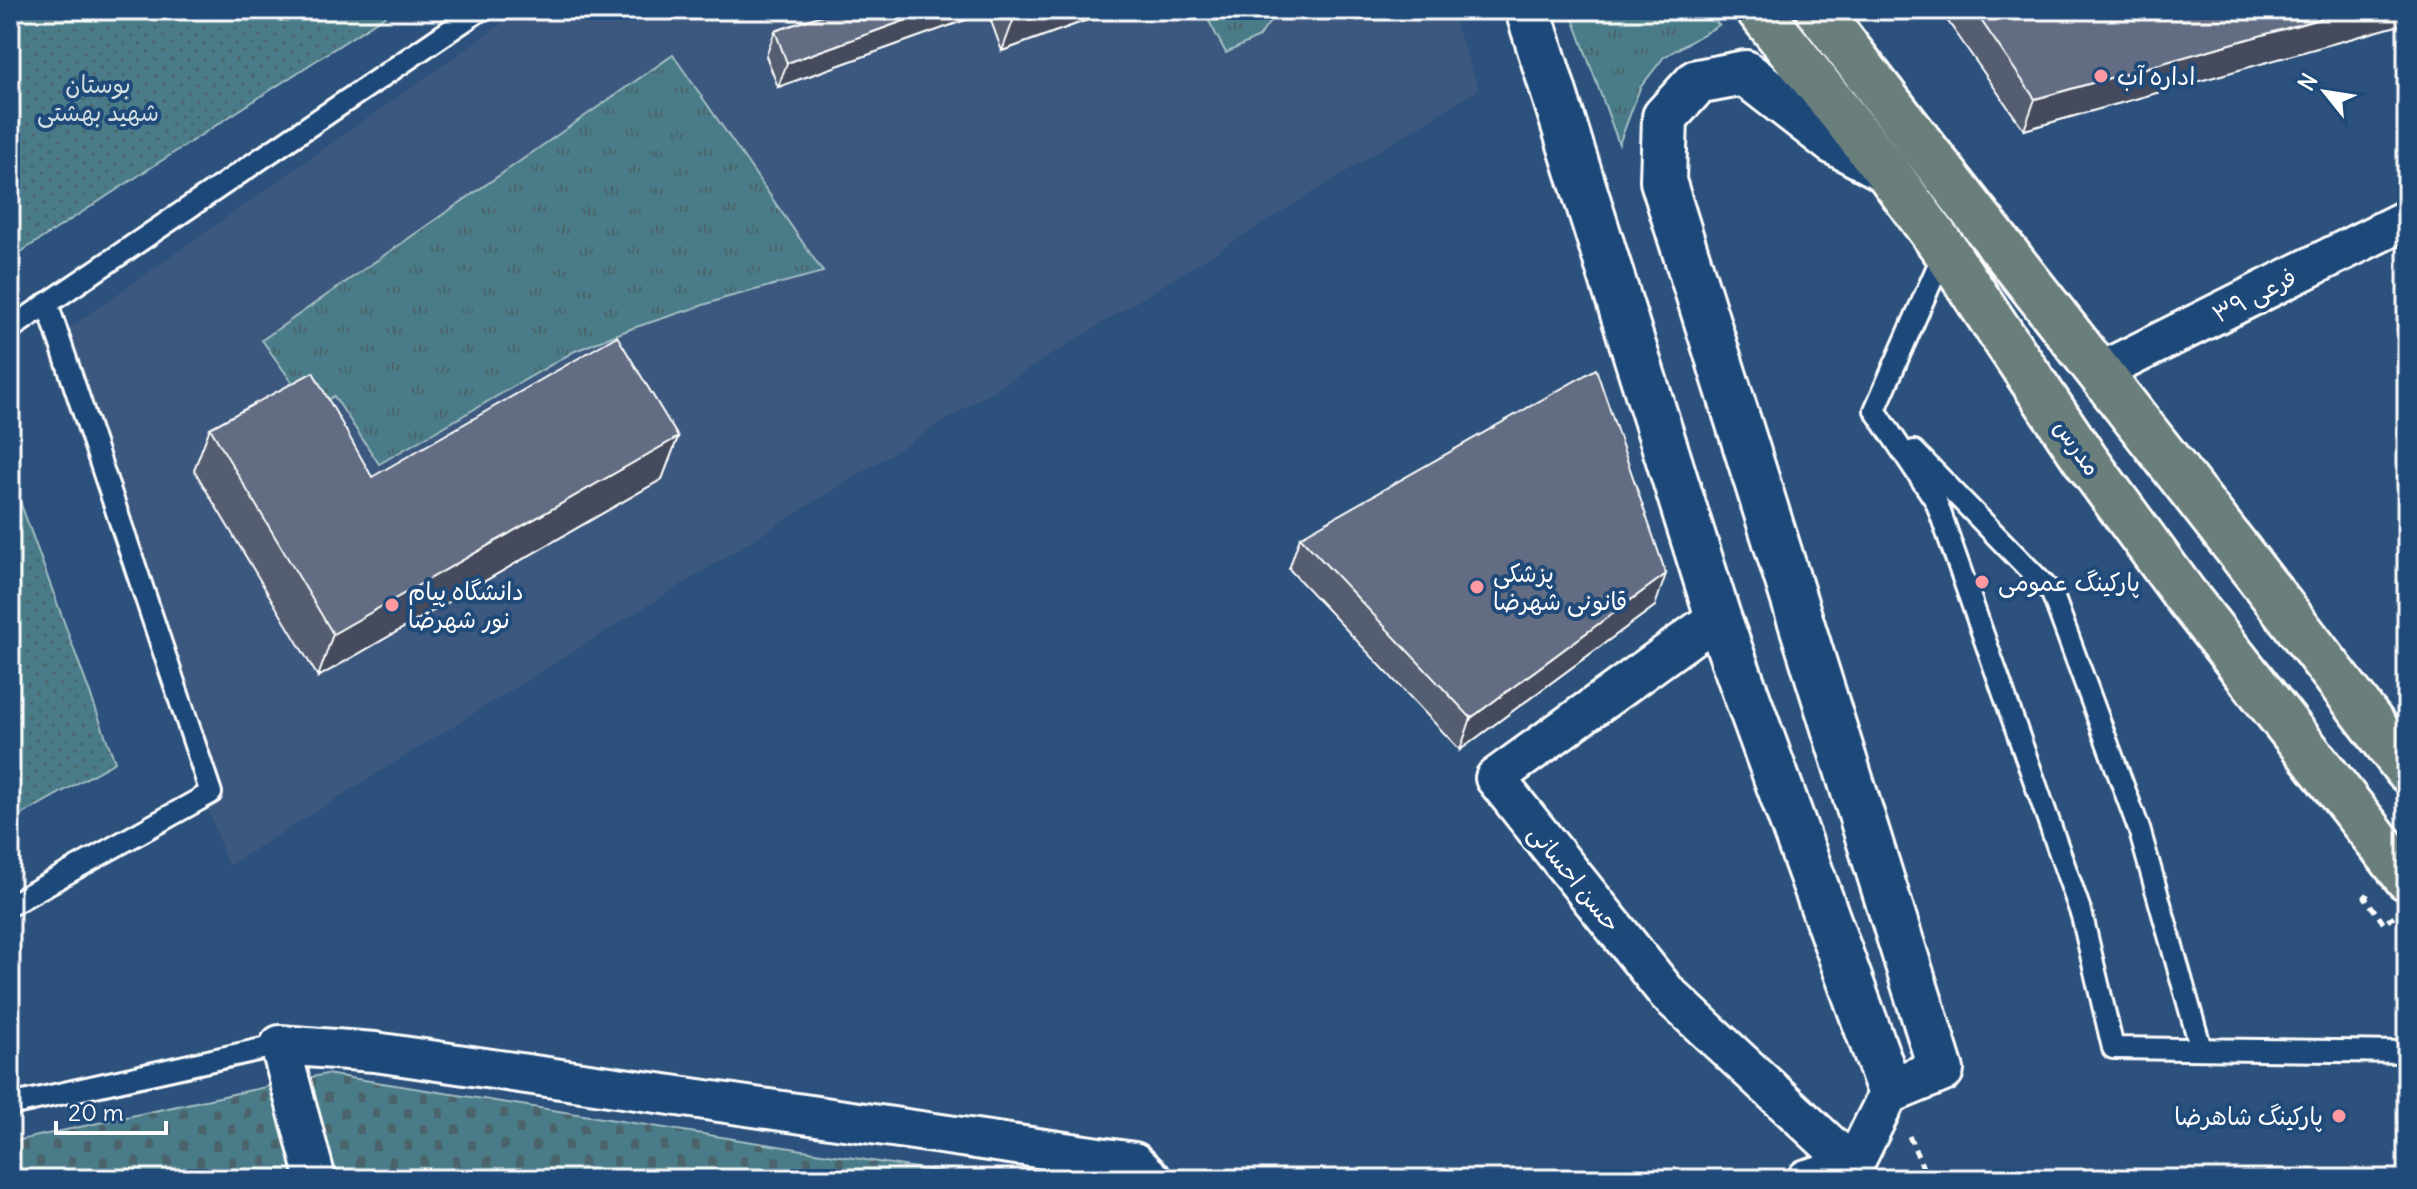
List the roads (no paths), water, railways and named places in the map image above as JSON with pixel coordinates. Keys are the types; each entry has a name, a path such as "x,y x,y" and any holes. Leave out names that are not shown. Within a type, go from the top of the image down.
{"main road":[{"name":"مدرس","path":"1759,10 1945,250 2085,459 2185,595 2407,878"},
{"path":"1818,10 2244,560 2401,753"},
{"path":"2085,459 2110,476 2124,480 2136,478 2145,470 2150,461 2151,446 2133,414"},
{"path":"2185,595 2183,574 2192,557 2205,547 2225,547 2244,560"}],"street":[{"path":"1528,10 1718,617 1890,1091"},
{"path":"1807,1179 1853,1166 1890,1091 1941,1070 1663,181 1665,117 1697,82 1745,73 1834,142 1886,170"},
{"name":"فرعی ۳۹","path":"2100,372 2407,219"},
{"name":"حسن احسانی","path":"1718,617 1495,778 1667,993 1853,1166"},
{"path":"316,1179 280,1045 375,1052 1134,1162 1152,1179"}],"lane":[{"path":"10,329 480,10"},
{"path":"1875,410 1945,250"},
{"path":"10,905 211,793 47,303"},
{"path":"1875,410 1936,501 2082,916 2113,1048 2407,1052"},
{"path":"1875,410 2052,593 2139,829 2201,1049"},
{"path":"10,1105 280,1045"}],"place":[{"name":"اداره آب","path":"2101,76"},
{"name":"پارکینگ عمومی","path":"1982,582"},
{"name":"پزشکی قانونی شهرضا","path":"1477,587"},
{"name":"دانشگاه پیام نور شهرضا","path":"392,605"},
{"name":"پارکینگ شاهرضا","path":"2339,1116"}],"park label":[{"name":"بوستان شهید بهشتی","path":"98,98"}]}
